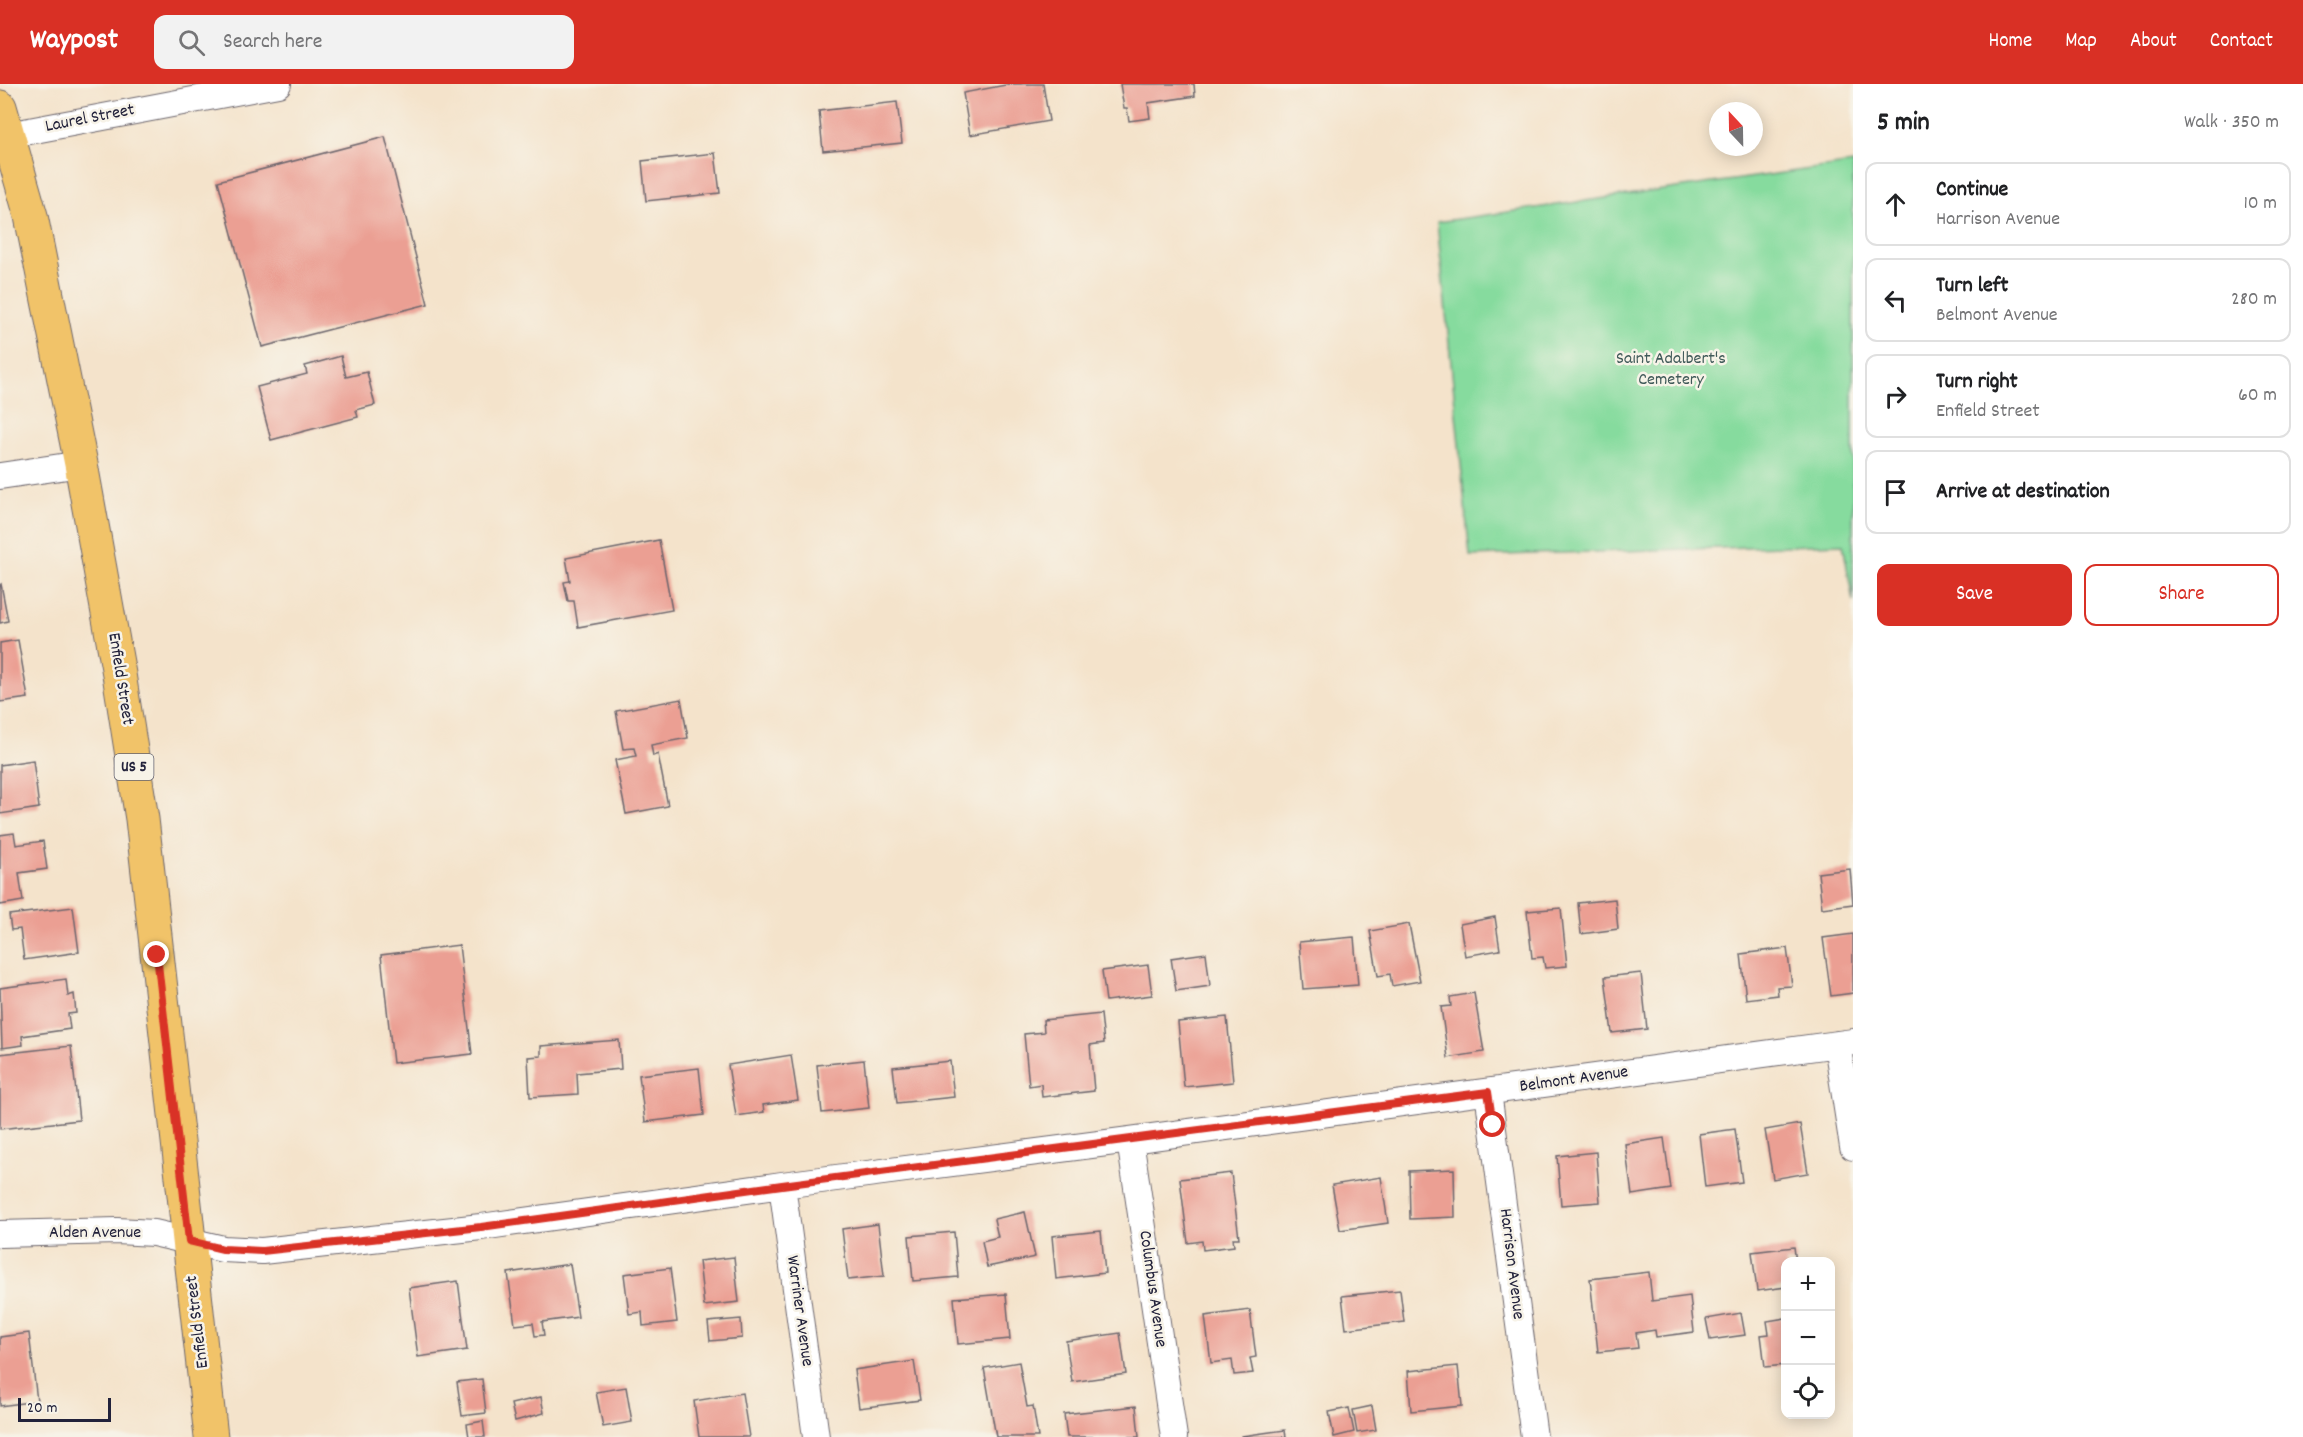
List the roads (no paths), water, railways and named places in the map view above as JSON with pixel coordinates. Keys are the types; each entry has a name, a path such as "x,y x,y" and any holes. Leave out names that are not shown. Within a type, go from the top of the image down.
{"main road":[{"name":"Enfield Street","path":"4,121 31,216 81,464 104,585 142,819 211,1437"}],"street":[{"name":"Laurel Street","path":"4,121 278,84"},
{"path":"0,476 81,464"},
{"path":"1845,1043 1853,1147"},
{"name":"Belmont Avenue","path":"189,1241 223,1249 262,1251 481,1227 1845,1043"},
{"name":"Harrison Avenue","path":"1488,1092 1534,1437"},
{"name":"Columbus Avenue","path":"1131,1140 1174,1437"},
{"name":"Warriner Avenue","path":"782,1185 816,1437"},
{"name":"Alden Avenue","path":"0,1234 154,1233 189,1241"}],"park label":[{"name":"Saint Adalbert's Cemetery","path":"1671,369"}]}
